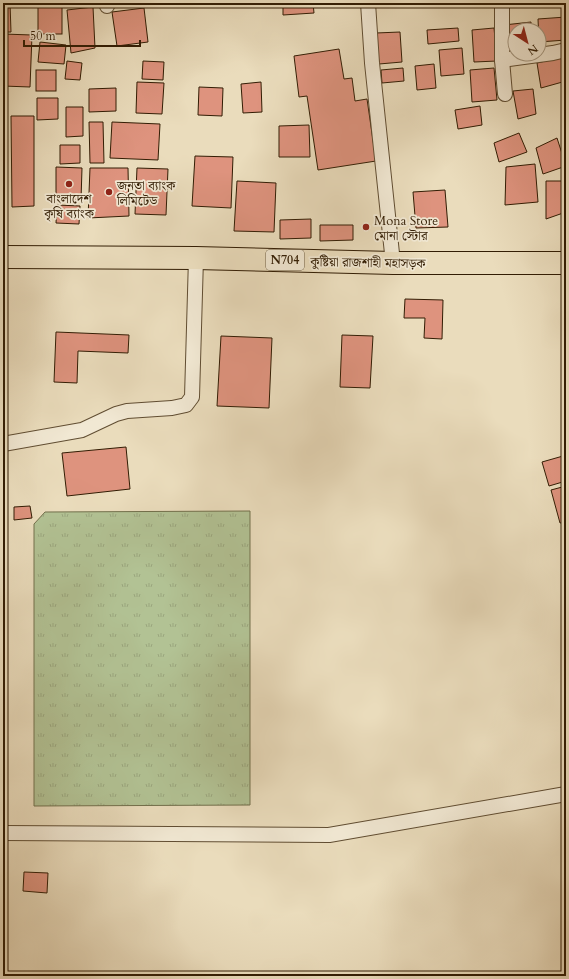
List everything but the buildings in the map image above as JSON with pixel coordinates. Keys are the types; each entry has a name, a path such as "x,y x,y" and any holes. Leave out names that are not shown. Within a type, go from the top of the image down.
{"highway":[{"name":"কুষ্টিয়া রাজশাহী মহাসড়ক","path":"3,257 196,258 393,263 566,263"}],"street":[{"path":"368,3 372,63 393,263"},
{"path":"502,3 502,60 505,94"},
{"path":"502,60 566,50"},
{"path":"3,444 82,430 127,410 172,408 186,405 192,396 196,258"},
{"path":"3,833 329,835 566,794"}],"green space":[{"path":"250,511 250,805 34,806 34,524 45,512"}],"place":[{"name":"বাংলাদেশ কৃষি ব্যাংক","path":"69,184"},
{"name":"জনতা ব্যাংক লিমিটেড","path":"109,192"},
{"name":"Mona Store মোনা স্টোর","path":"366,227"}]}
